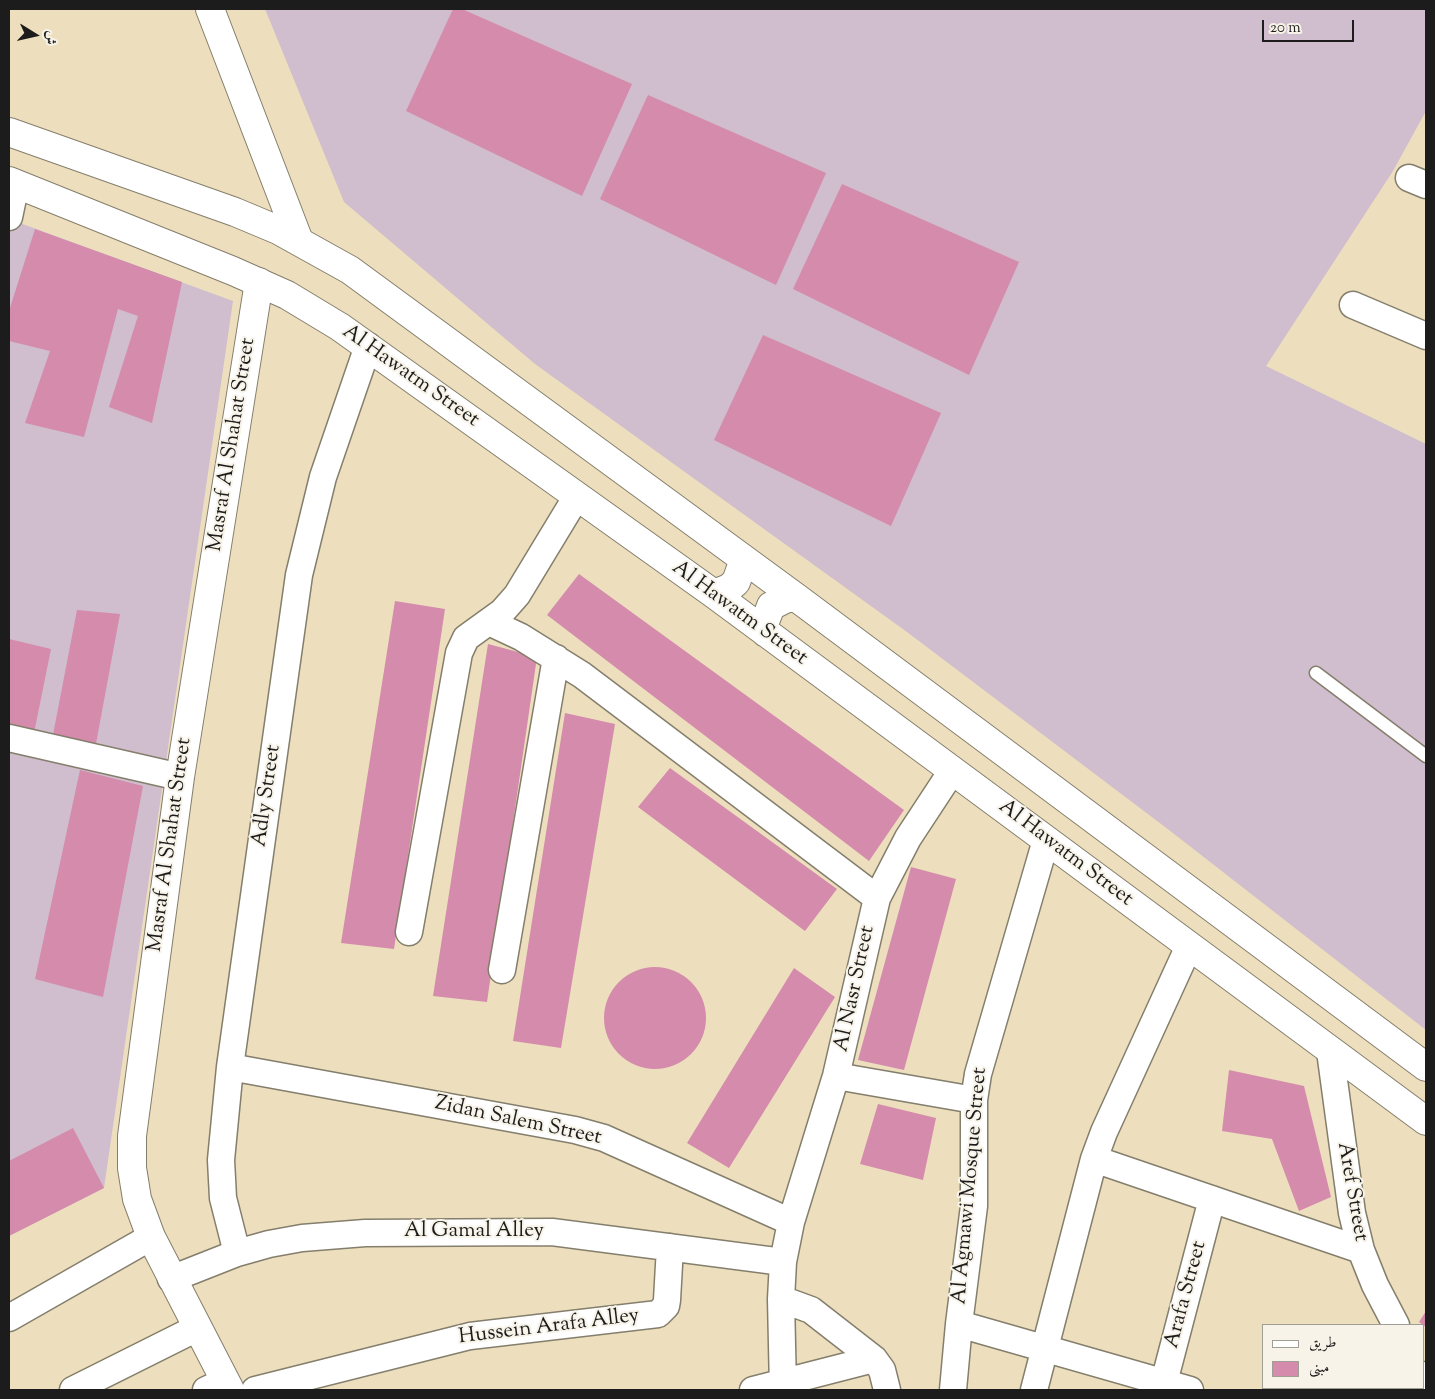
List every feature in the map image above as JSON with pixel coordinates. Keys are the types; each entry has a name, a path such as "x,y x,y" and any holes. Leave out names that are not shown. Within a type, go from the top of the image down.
{"main road":[{"path":"210,9 299,241"},
{"path":"9,132 235,212 299,241 369,283 797,598 1426,1067"},
{"name":"Al Hawatm Street","path":"12,182 259,282 314,311 368,346 714,594 1426,1121"},
{"name":"Masraf Al Shahat Street","path":"220,1387 197,1328 151,1237 137,1199 132,1168 132,1136 180,777 259,282"},
{"path":"714,594 729,588 736,582 742,566 741,557"},
{"path":"766,633 766,615 771,606 787,598 797,598"}],"street":[{"path":"9,217 12,182"},
{"path":"1353,305 1426,336"},
{"name":"Adly Street","path":"237,1253 223,1198 221,1178 230,1067 299,575 323,477 368,346"},
{"path":"409,932 459,653 466,638 502,612 517,595 577,496"},
{"path":"489,622 556,658 877,898"},
{"path":"502,970 556,658"},
{"path":"9,738 180,777"},
{"name":"Al Nasr Street","path":"783,1387 781,1299 783,1262 790,1222 836,1076 877,898 908,838 952,771"},
{"name":"Al Agmawi Mosque Street","path":"953,1390 959,1324 974,1206 974,1100 986,1041 1046,840"},
{"path":"1034,1390 1094,1159 1104,1132 1188,946"},
{"name":"Aref Street","path":"1330,1051 1352,1213 1361,1250 1375,1285 1395,1324"},
{"name":"Zidan Salem Street","path":"230,1067 575,1130 604,1138 790,1222"},
{"path":"836,1076 974,1100"},
{"path":"1094,1159 1361,1250"},
{"name":"Arafa Street","path":"1163,1387 1212,1199"},
{"name":"Al Gamal Alley","path":"171,1279 237,1253 302,1238 365,1233 552,1232 783,1262"},
{"path":"9,1318 151,1237"},
{"name":"Hussein Arafa Alley","path":"255,1390 470,1336 658,1314 666,1306 670,1247"},
{"path":"781,1299 811,1310 874,1359 882,1370 887,1390"},
{"path":"959,1324 1163,1387 1190,1390"},
{"path":"73,1390 197,1328"},
{"path":"752,1390 783,1387 874,1359"}],"lane":[{"path":"1316,673 1426,756"}],"shaded area":[{"path":"265,9 1426,9 1426,111 1393,171 1266,366 1426,444 1426,1030 1169,830 907,632 535,364 344,202"},
{"path":"9,219 233,301 104,1188 9,1236"}],"building":[{"path":"453,9 462,9 632,84 582,196 406,111"},
{"path":"648,95 826,173 776,285 600,199"},
{"path":"842,184 1019,262 969,375 793,289"},
{"path":"35,229 182,282 152,423 109,407 138,316 118,309 84,437 25,423 50,351 9,341 9,311"},
{"path":"763,335 941,413 891,526 714,440"},
{"path":"579,574 904,810 869,861 547,615"},
{"path":"395,601 445,609 394,949 341,943"},
{"path":"77,610 120,614 95,749 52,740"},
{"path":"9,639 51,649 34,733 9,727"},
{"path":"488,644 537,657 487,1002 433,996"},
{"path":"565,713 615,724 561,1048 513,1041"},
{"path":"670,768 837,889 805,931 638,807"},
{"path":"80,770 143,786 103,997 35,979"},
{"path":"911,867 956,879 904,1070 858,1060"},
{"path":"655,967 674,971 691,982 702,999 706,1018 702,1037 691,1054 674,1065 655,1069 636,1065 619,1054 608,1037 604,1018 608,999 619,982 636,971"},
{"path":"794,968 835,997 729,1168 687,1143"},
{"path":"1229,1070 1304,1086 1331,1197 1299,1211 1272,1139 1222,1131"},
{"path":"878,1104 936,1118 923,1180 860,1164"},
{"path":"73,1128 104,1188 9,1236 9,1161"},
{"path":"1426,1311 1426,1327 1425,1324 1419,1322"}]}
